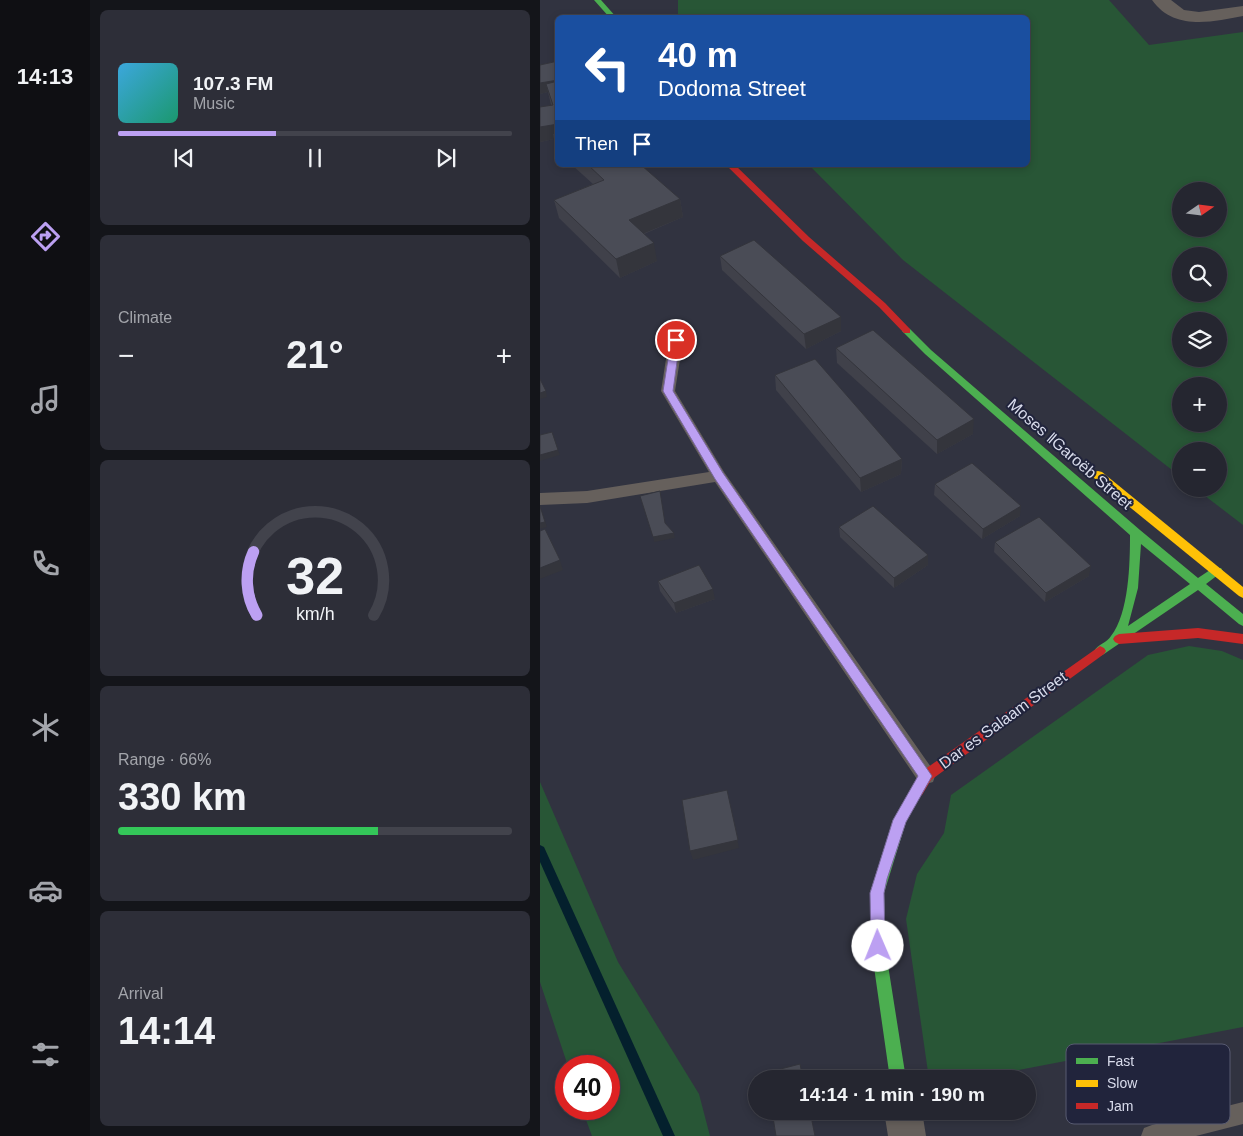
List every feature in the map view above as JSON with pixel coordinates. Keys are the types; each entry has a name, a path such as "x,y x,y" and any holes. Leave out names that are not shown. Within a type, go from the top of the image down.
{"main road":[{"path":"597,0 611,15"},
{"path":"612,0 620,15"},
{"name":"Moses ǁGaroëb Street","path":"732,167 806,239 882,305 928,352 1136,533 1243,621"},
{"name":"Moses ǁGaroëb Street","path":"882,305 946,352"},
{"name":"Moses ǁGaroëb Street","path":"1089,468 1243,593"},
{"path":"1115,640 1128,617 1133,603 1136,575 1136,533"},
{"name":"Dar es Salaam Street","path":"897,1070 878,946 877,893 900,820 926,776 1115,640 1216,571"},
{"path":"1115,640 1149,635 1213,633 1243,639"}],"street":[{"path":"1161,0 1174,13 1184,17 1215,16 1243,11"},
{"path":"904,1120 907,1136"}],"lane":[{"path":"676,340 668,391 719,476 926,776"},
{"path":"540,499 588,497 719,476"},
{"path":"1230,1116 1243,1113"},
{"path":"1152,1136 1199,1124"}],"green space":[{"path":"678,0 1109,0 1149,45 1243,32 1243,525 1206,497 1227,497 1227,442 1172,442 1172,470 903,260 811,167 1030,167 1030,15 678,15"},
{"path":"1189,646 1222,651 1243,660 1243,1027 1154,1044 1066,1044 1066,1061 1018,1070 928,1070 906,919 917,874 944,833 951,795 1148,655"},
{"path":"540,782 618,962 699,1094 710,1136 592,1136 586,1120 620,1120 620,1055 564,1055 540,982"}],"building":[{"path":"555,62 555,80 540,83 540,65"},
{"path":"555,82 555,124 540,127 540,107 553,105 546,84"},
{"path":"590,167 643,167 680,199 629,220 654,243 616,259 554,200 604,180"},
{"path":"754,240 841,317 804,334 720,256"},
{"path":"873,330 974,419 937,440 836,348"},
{"path":"815,359 902,459 860,478 775,375"},
{"path":"540,379 546,391 540,393"},
{"path":"552,432 558,450 540,455 540,435"},
{"path":"972,463 1021,506 983,529 935,484"},
{"path":"660,491 665,523 674,533 653,537 640,496"},
{"path":"540,506 545,522 540,523"},
{"path":"873,506 928,555 894,578 839,527"},
{"path":"1039,517 1091,566 1046,593 995,542"},
{"path":"545,529 560,560 540,568 540,531"},
{"path":"699,565 713,589 674,603 658,581"},
{"path":"727,790 738,840 690,851 682,800"},
{"path":"800,1064 801,1070 777,1070"},
{"path":"773,1120 812,1120 815,1136 776,1136"}],"waterway":[{"path":"540,850 669,1136"}],"traffic: fast":[{"path":"597,0 611,15"},
{"path":"907,331 928,352 1136,533 1243,621"},
{"path":"1116,639 1127,613 1133,588 1136,533"},
{"path":"1100,651 1217,571"},
{"path":"897,1070 878,946 877,893 900,820 917,791"}],"traffic: slow":[{"path":"1098,475 1243,593"}],"traffic: jam":[{"path":"732,167 806,239 882,305 907,331"},
{"path":"1119,639 1198,633 1243,639"},
{"path":"917,791 926,776 1100,651"}],"route":[{"path":"676,340 668,391 719,476 926,776 900,820 888,852 877,893 878,946"}]}
